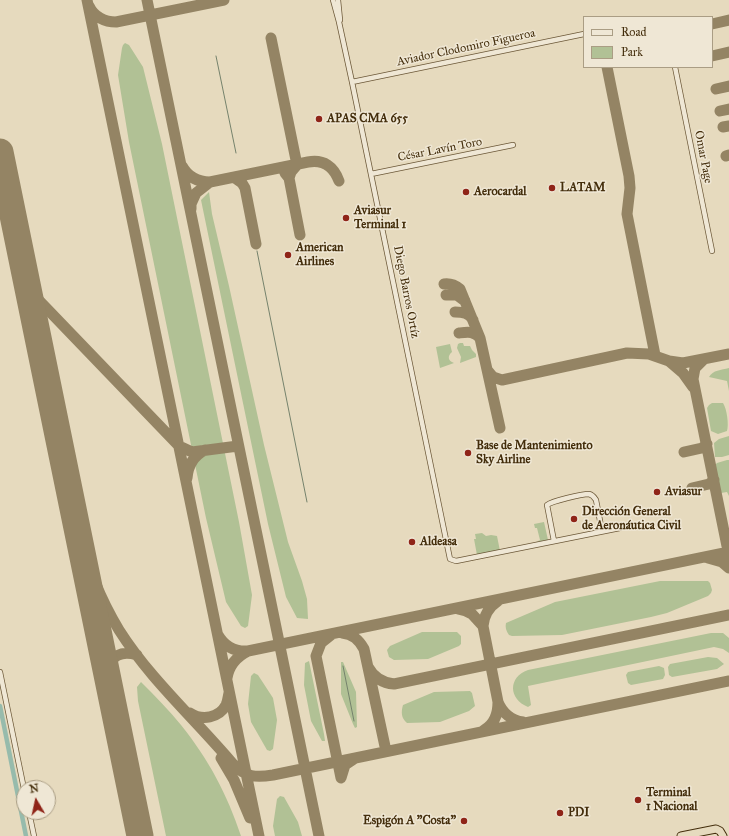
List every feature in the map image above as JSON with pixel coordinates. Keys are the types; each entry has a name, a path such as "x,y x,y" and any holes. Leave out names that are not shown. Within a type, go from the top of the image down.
{"highway":[{"path":"680,836 716,829 720,831 723,836"}],"street":[{"name":"Diego Barros Ortíz","path":"333,0 352,82 449,557 456,561 554,541"},
{"name":"Diego Barros Ortíz","path":"338,0 340,17 339,22"},
{"name":"Aviador Clodomiro Figueroa","path":"352,82 583,34"},
{"name":"Omar Page","path":"675,68 712,251"},
{"name":"César Lavín Toro","path":"371,174 513,146"},
{"path":"602,531 596,500 592,495 586,494 556,501 547,505 554,541 620,528"},
{"path":"0,672 22,780"},
{"path":"31,820 34,836"}],"green space":[{"path":"125,43 129,45 143,67 162,144 239,522 252,595 248,626 245,628 241,626 226,602 206,518 129,142 118,75 122,48"},
{"path":"209,192 212,214 264,445 288,542 307,599 308,619 297,618 286,597 268,524 201,200"},
{"path":"463,343 464,346 470,346 476,354 476,357 460,363 461,357 457,348 458,344"},
{"path":"450,344 452,352 449,355 449,358 450,361 454,363 440,368 436,347"},
{"path":"729,368 729,391 727,381 709,377 715,372"},
{"path":"712,403 723,403 726,409 728,425 727,431 718,434 711,431 707,408"},
{"path":"729,436 729,455 715,457 714,443 719,439"},
{"path":"729,460 729,496 727,492 721,493 715,465"},
{"path":"544,522 548,540 536,542 540,540 537,528 535,528 534,524"},
{"path":"482,533 486,536 497,536 500,551 477,555 474,539 476,539 475,534"},
{"path":"660,581 708,581 712,590 708,596 667,613 562,635 512,636 509,635 506,630 506,623 555,602"},
{"path":"422,632 457,632 461,636 461,644 428,659 394,660 389,657 387,650 390,646"},
{"path":"711,633 723,633 729,638 729,653 723,649 714,647 528,686 531,705 528,707 521,703 514,694 514,683 521,673 528,670"},
{"path":"708,657 717,658 724,664 717,669 672,677 669,675 668,667 670,664"},
{"path":"309,661 325,741 322,741 311,721 304,685 305,663"},
{"path":"341,662 343,662 356,692 357,727 355,728 341,694"},
{"path":"659,666 664,668 665,675 663,679 631,685 628,683 626,675 628,672"},
{"path":"254,673 258,675 273,698 277,720 273,749 270,751 267,750 251,722 248,704 251,676"},
{"path":"141,682 176,719 209,764 230,806 241,836 166,836 138,701 137,687"},
{"path":"470,691 472,693 475,706 469,711 440,722 407,723 403,717 403,705 434,692"},
{"path":"280,796 284,797 298,822 302,836 275,836 273,826 277,799"}],"waterway":[{"path":"216,56 236,153"},
{"path":"257,251 307,502"},
{"path":"343,666 354,721"},
{"path":"0,706 26,836"}],"taxiway":[{"path":"87,0 259,836"},
{"path":"147,0 319,836"},
{"path":"89,6 91,10 100,18 116,22 224,0"},
{"path":"713,24 729,20"},
{"path":"271,38 297,165 291,172 289,178"},
{"path":"713,56 729,52"},
{"path":"607,68 629,176 630,188 627,214 655,355"},
{"path":"716,89 729,86"},
{"path":"720,111 729,109"},
{"path":"723,127 729,126"},
{"path":"191,209 191,204 196,193 210,182 308,162 314,161 328,165 339,181"},
{"path":"182,166 190,176 201,181 210,182"},
{"path":"285,173 289,178 300,235"},
{"path":"235,178 242,183 245,188 256,244"},
{"path":"444,284 453,285 460,289 480,338 500,428"},
{"path":"28,289 179,446 192,452 238,446"},
{"path":"446,295 457,295 465,301"},
{"path":"455,312 466,313 473,320"},
{"path":"459,333 473,333 480,338"},
{"path":"488,371 493,377 502,380 627,353 649,354 669,361 683,363 729,354"},
{"path":"704,359 695,368 693,379 729,556"},
{"path":"669,361 683,373 693,387"},
{"path":"684,452 702,448 707,444"},
{"path":"187,478 192,461 197,455 205,450"},
{"path":"692,488 709,484 714,480"},
{"path":"77,526 89,566 99,592 112,618 131,648 159,682 233,764 242,772 251,776 273,775 729,681"},
{"path":"218,635 227,646 239,651 248,651 729,552"},
{"path":"708,558 722,562 729,568"},
{"path":"483,626 484,618 492,606 498,601"},
{"path":"458,609 472,614 483,626 498,702 495,718 491,725 484,730"},
{"path":"368,667 379,679 394,684 729,615"},
{"path":"342,633 355,638 364,649 386,751"},
{"path":"331,635 321,643 316,656 341,778 345,765 354,759"},
{"path":"227,678 229,669 234,662 248,651"},
{"path":"106,671 111,661 117,656 126,653 137,655"},
{"path":"190,713 200,717 210,717 219,713 226,705 229,693"},
{"path":"498,702 502,710 508,716 523,722"},
{"path":"221,758 234,780 250,818"}],"runway":[{"path":"0,152 140,836"}],"place":[{"name":"APAS CMA 655","path":"319,119"},
{"name":"LATAM","path":"552,188"},
{"name":"Aerocardal","path":"466,192"},
{"name":"Aviasur Terminal 1","path":"346,218"},
{"name":"American Airlines","path":"288,255"},
{"name":"Base de Mantenimiento Sky Airline","path":"468,453"},
{"name":"Aviasur","path":"657,492"},
{"name":"Dirección General de Aeronáutica Civil","path":"574,519"},
{"name":"Aldeasa","path":"412,542"},
{"name":"Terminal 1 Nacional","path":"638,800"},
{"name":"PDI","path":"560,813"},
{"name":"Espigón A \"Costa\"","path":"464,821"}]}
